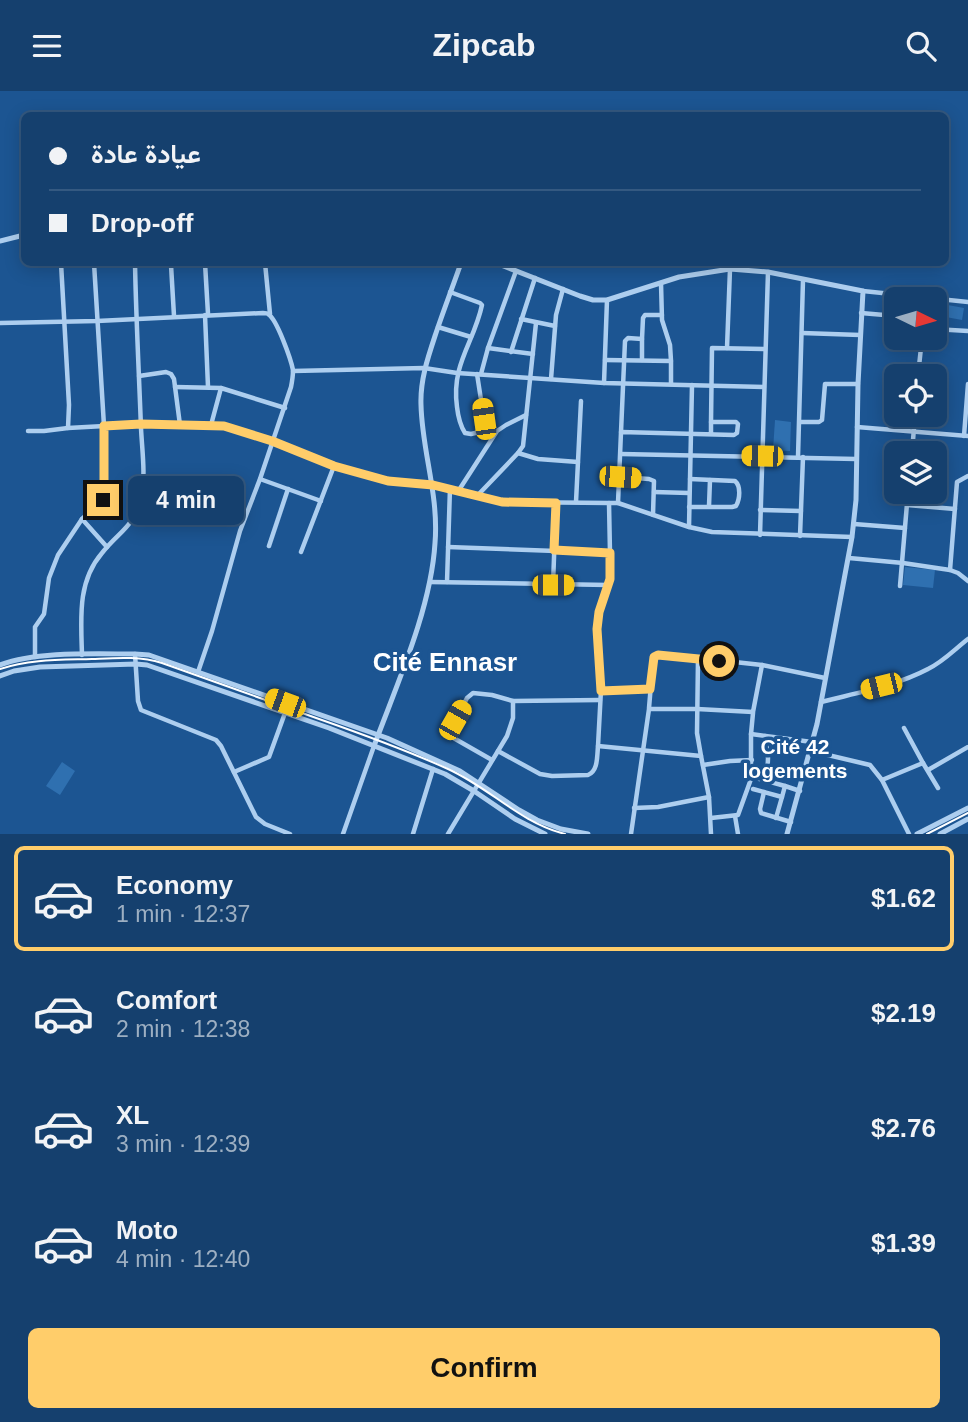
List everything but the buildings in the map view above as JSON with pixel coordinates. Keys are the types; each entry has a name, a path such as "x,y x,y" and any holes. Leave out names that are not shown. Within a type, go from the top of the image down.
{"street":[{"path":"0,241 21,236"},
{"path":"61,266 68,428"},
{"path":"35,657 35,627 44,614 49,578 58,555 82,520 103,500 104,426 94,266"},
{"path":"82,655 81,614 86,580 93,565 107,547 128,527 142,496 135,266"},
{"path":"171,266 174,316"},
{"path":"205,266 208,387"},
{"path":"198,672 240,531 291,387 293,371 280,333 270,314 265,266"},
{"path":"343,834 430,582 436,531 433,485 421,407 424,368 460,266"},
{"path":"505,266 593,300 607,300 694,274 730,269 768,272 863,291 968,302"},
{"path":"727,348 730,269"},
{"path":"491,438 484,419 479,374 516,270"},
{"path":"760,535 768,272"},
{"path":"511,352 536,278"},
{"path":"800,536 803,280"},
{"path":"661,283 663,327 670,345 671,384"},
{"path":"551,379 555,326 563,289"},
{"path":"787,834 811,751 854,524 863,291"},
{"path":"450,292 482,305 457,373 456,397 463,431 471,434 488,430"},
{"path":"604,383 607,300"},
{"path":"862,313 884,315"},
{"path":"0,323 270,314"},
{"path":"642,360 643,316 662,315"},
{"path":"522,319 555,326"},
{"path":"477,496 523,446 536,323"},
{"path":"438,327 471,337"},
{"path":"947,330 968,331"},
{"path":"802,333 860,335"},
{"path":"618,503 627,339 642,339"},
{"path":"711,434 711,350 714,347 765,349"},
{"path":"488,348 533,354"},
{"path":"605,360 671,361"},
{"path":"293,371 424,368 457,373 604,383 764,387"},
{"path":"139,376 166,372 171,374 180,425"},
{"path":"800,422 822,420 825,384 858,384"},
{"path":"858,427 966,436 968,384"},
{"path":"688,527 692,385"},
{"path":"175,387 221,388 285,408"},
{"path":"211,425 221,388"},
{"path":"576,502 581,401"},
{"path":"459,490 491,438 506,425 527,415"},
{"path":"621,432 737,433 736,422 711,422"},
{"path":"28,431 141,424 211,425 233,428 334,466 388,481 450,488 510,503 618,503 688,527 720,534 852,537"},
{"path":"913,441 914,427"},
{"path":"518,453 538,459 578,462"},
{"path":"621,454 856,459"},
{"path":"302,552 334,466"},
{"path":"950,570 957,482 968,476"},
{"path":"620,477 653,480 653,515"},
{"path":"260,479 321,501"},
{"path":"689,507 734,507 738,500 739,487 736,482 690,479"},
{"path":"709,506 710,480"},
{"path":"447,582 450,488"},
{"path":"270,545 288,489"},
{"path":"654,492 689,493"},
{"path":"553,585 556,503"},
{"path":"498,751 540,774 588,775 595,769 601,701 597,629 599,612 608,585 609,503"},
{"path":"900,586 907,505 955,509"},
{"path":"761,510 801,511"},
{"path":"82,520 107,547"},
{"path":"854,524 905,528"},
{"path":"448,547 610,553"},
{"path":"849,558 950,570 967,579"},
{"path":"430,582 608,585"},
{"path":"821,702 917,675 935,665 968,639"},
{"path":"135,654 138,705 141,709 216,740 256,817 265,824 290,834"},
{"path":"0,665 35,657 149,655 378,735 434,758 478,782 537,820 561,829 588,834"},
{"path":"631,834 655,656 762,665 825,678"},
{"path":"698,659 698,737 709,797 711,834"},
{"path":"0,676 40,667 136,664 147,666 329,728 450,776 514,819 545,834"},
{"path":"711,818 738,814 749,787 753,712 762,665"},
{"path":"601,691 650,689"},
{"path":"492,759 450,736 449,730 467,698 473,693 513,701 601,701"},
{"path":"448,834 507,736 512,723 513,701"},
{"path":"649,709 753,712"},
{"path":"234,772 269,757 285,713"},
{"path":"904,728 938,788"},
{"path":"751,734 812,743"},
{"path":"765,736 767,781"},
{"path":"598,746 702,756"},
{"path":"928,770 968,747"},
{"path":"811,751 867,763 874,768 909,834"},
{"path":"704,765 752,760"},
{"path":"882,780 923,763"},
{"path":"413,834 433,769"},
{"path":"751,777 800,791"},
{"path":"776,818 785,786"},
{"path":"753,789 782,797"},
{"path":"764,792 760,812 791,822"},
{"path":"634,808 658,807 709,797"},
{"path":"917,834 968,808"},
{"path":"734,816 738,834"},
{"path":"940,834 968,819"}],"shaded area":[{"path":"947,305 964,308 962,320 947,317"},
{"path":"775,420 791,422 790,451 773,450"},
{"path":"905,567 935,570 933,588 903,585"},
{"path":"62,762 75,771 60,795 46,786"}],"tram line":[{"path":"0,669 23,663 57,660 127,658 162,663 368,736 432,762 478,785 533,821 565,834"},
{"path":"927,834 968,813"}],"district":[{"name":"Cité Ennasr","path":"445,662"},
{"name":"Cité 42 logements","path":"795,759"}],"route":[{"path":"103,500 104,426 141,424 224,426 272,441 334,466 388,481 433,485 494,501 556,503 554,550 610,553 610,579 597,621 601,691 650,689 654,657 658,655 719,661"}]}
